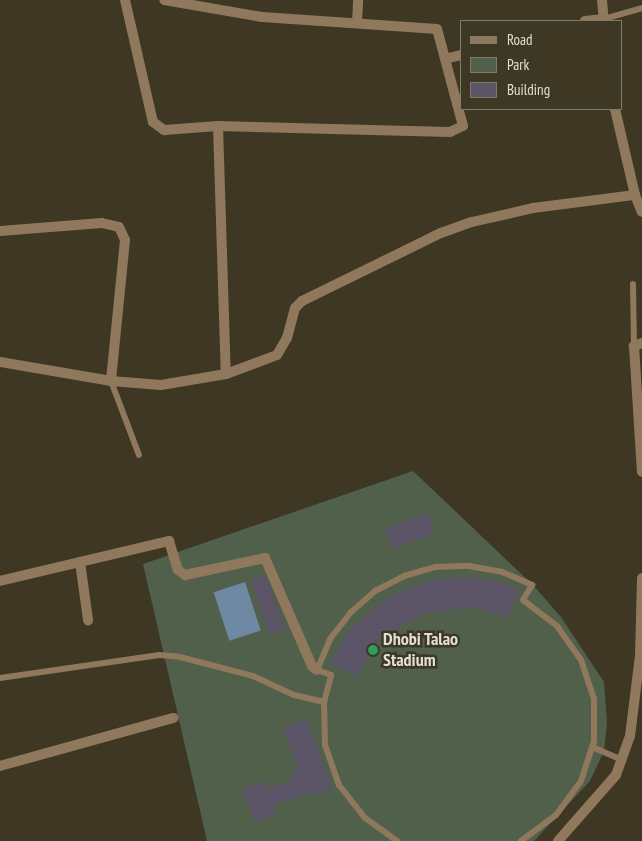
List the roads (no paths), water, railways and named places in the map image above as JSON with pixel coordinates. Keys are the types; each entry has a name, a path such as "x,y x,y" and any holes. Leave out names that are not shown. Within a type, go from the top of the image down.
{"street":[{"path":"125,0 157,127 164,130 218,126 456,131 463,126 437,29 357,22 262,17 164,0"},
{"path":"357,22 358,0"},
{"path":"602,0 604,20"},
{"path":"444,59 460,55"},
{"path":"615,110 635,195 642,212"},
{"path":"218,126 226,374"},
{"path":"0,362 111,381 168,385 226,374 277,355 287,338 292,314 302,302 442,233 472,222 533,208 635,195"},
{"path":"0,231 102,223 119,227 125,240 111,381"},
{"path":"638,344 642,472"},
{"path":"0,581 169,541 178,570 185,575 266,558 312,666 317,670"},
{"path":"80,562 88,620"},
{"path":"558,841 616,775 630,736 642,641 642,578"},
{"path":"0,766 172,718"}],"lane":[{"path":"604,20 642,8"},
{"path":"633,284 638,344"},
{"path":"111,381 139,455"},
{"path":"397,841 365,818 339,785 325,745 324,702 331,675 317,670 335,633 350,613 375,591 404,576 436,567 469,566 502,572 532,585 523,600 557,626 581,660 594,700 592,747 581,782 556,816 521,841"},
{"path":"0,678 159,656 180,657 253,676 294,695 324,702"},
{"path":"592,747 622,760"}],"water":[{"path":"245,582 261,631 229,641 214,592"}],"place":[{"name":"Dhobi Talao Stadium","path":"373,650"}]}
